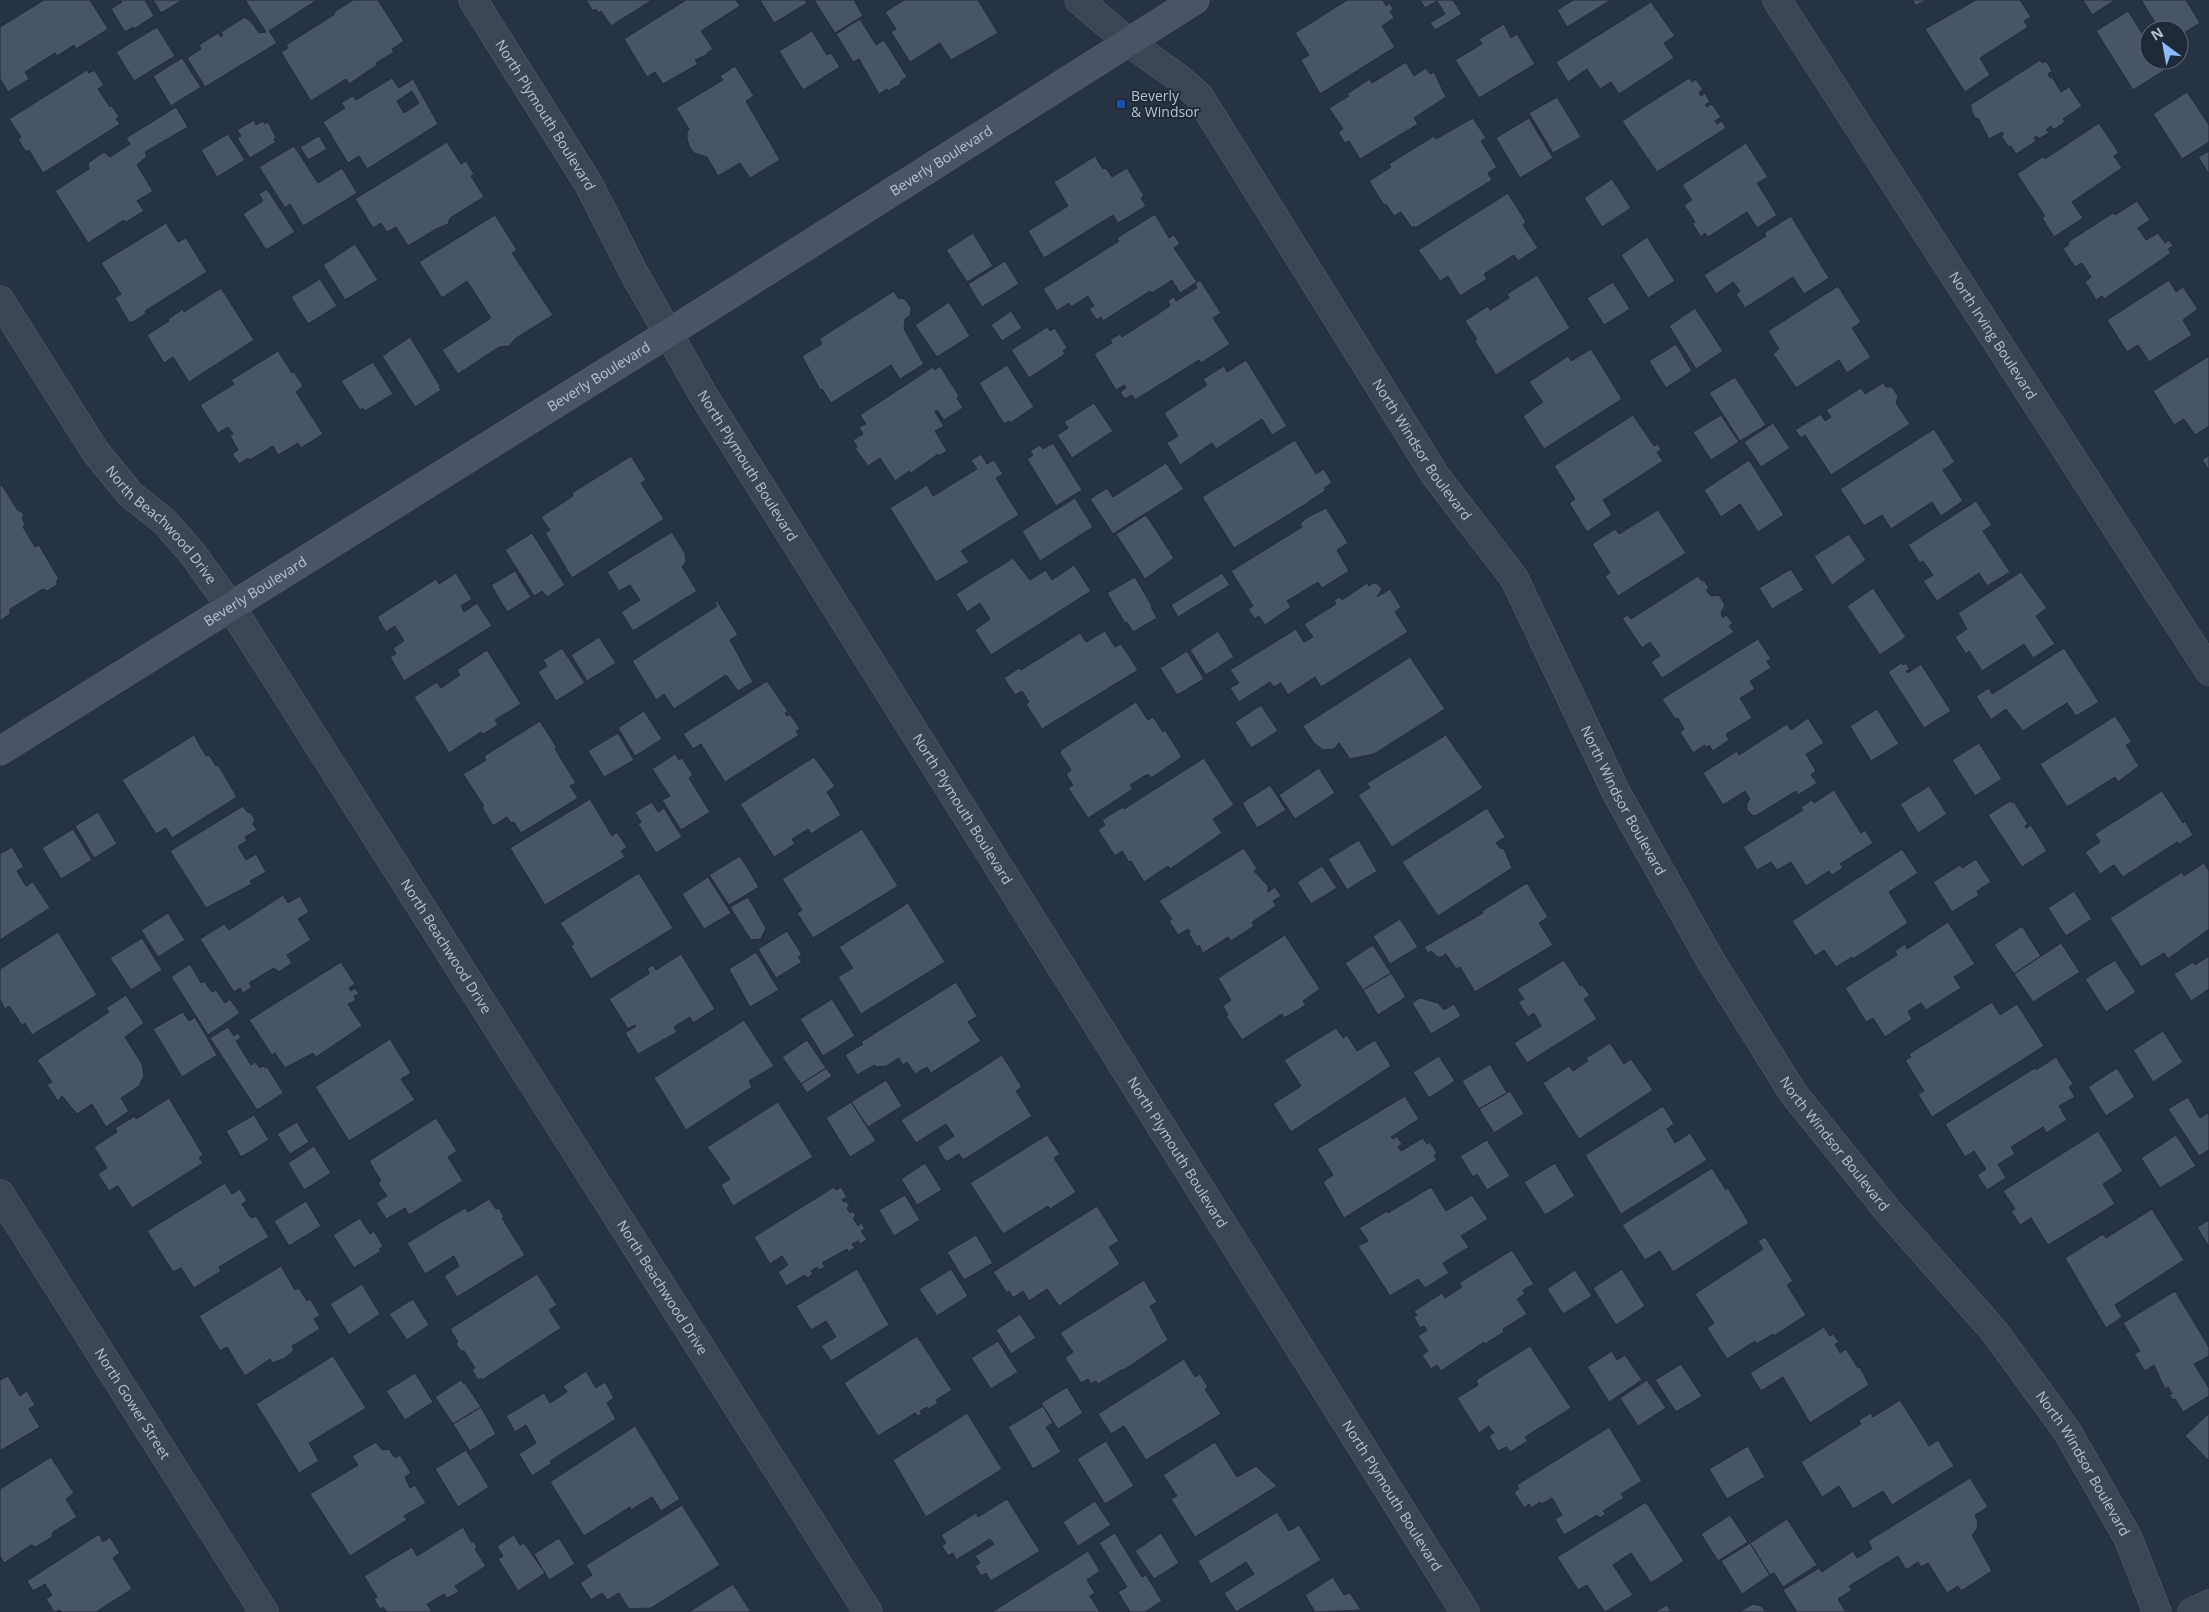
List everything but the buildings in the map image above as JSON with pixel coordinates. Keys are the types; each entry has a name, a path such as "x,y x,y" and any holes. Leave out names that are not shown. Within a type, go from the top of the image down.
{"main road":[{"name":"Beverly Boulevard","path":"0,751 668,333 1195,0"}],"street":[{"name":"North Plymouth Boulevard","path":"473,0 588,183 635,275 709,405 1465,1612"},
{"name":"North Windsor Boulevard","path":"1079,0 1128,42 1176,76 1199,96 1435,475 1514,578 1617,794 1712,963 1793,1093 1888,1211 1994,1331 2067,1431 2128,1538 2158,1612"},
{"name":"North Irving Boulevard","path":"1777,0 2209,671"},
{"name":"North Beachwood Drive","path":"0,300 95,451 130,494 170,528 192,554 231,607 868,1612"},
{"name":"North Gower Street","path":"0,1194 264,1612"},
{"path":"2192,1612 2209,1604"}],"place":[{"name":"Beverly & Windsor","path":"1121,104"}]}
